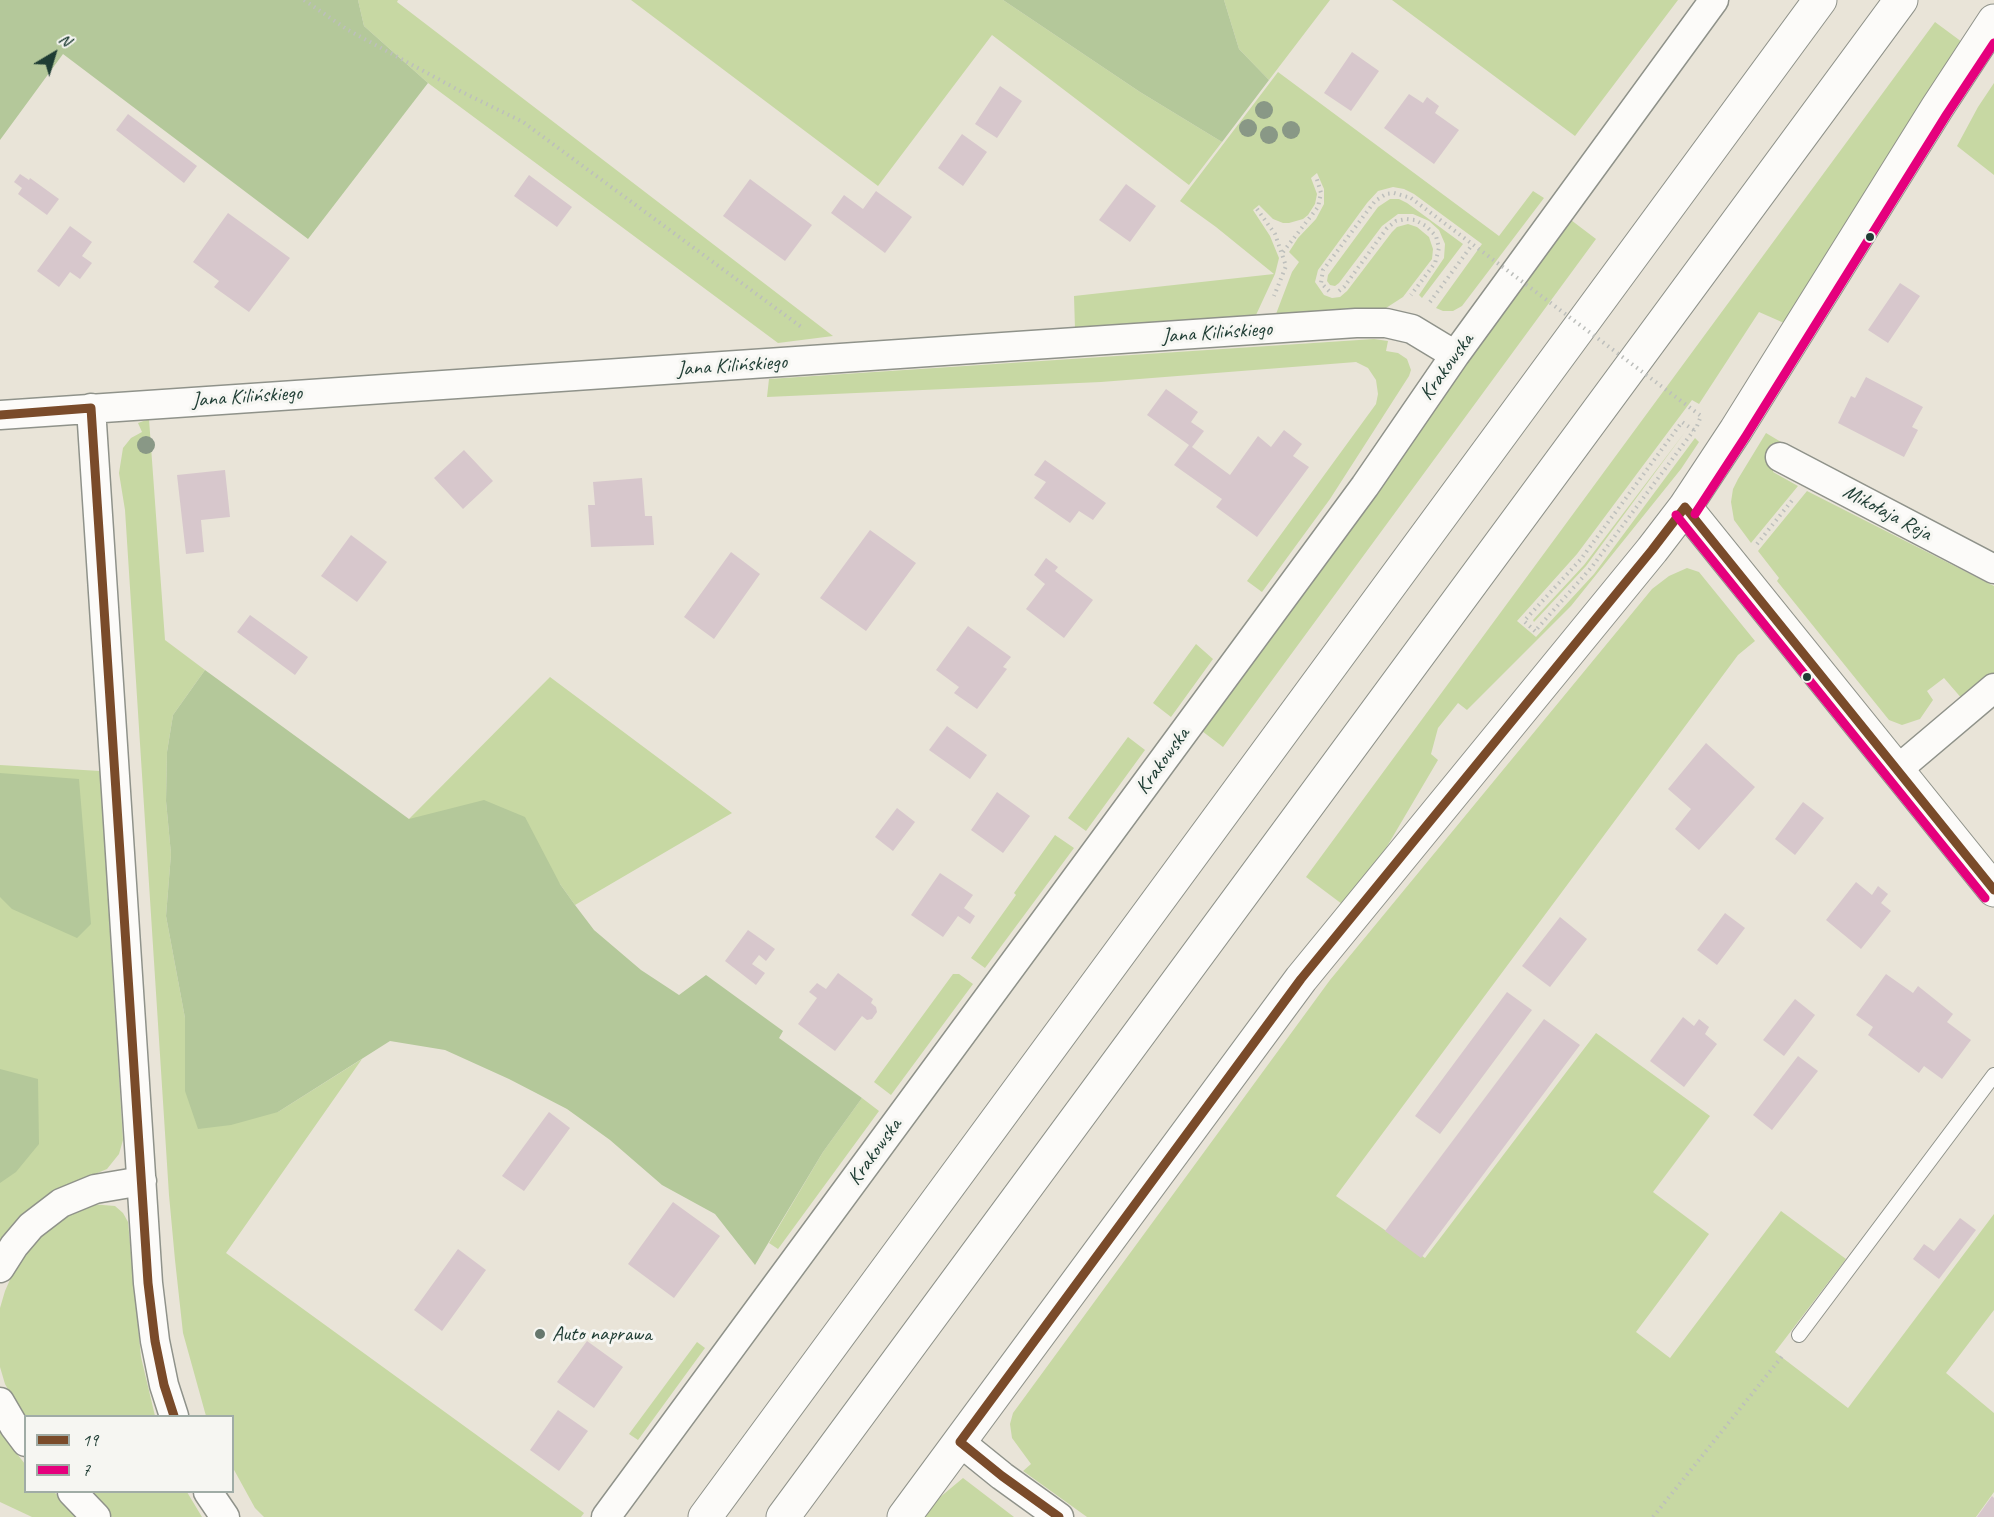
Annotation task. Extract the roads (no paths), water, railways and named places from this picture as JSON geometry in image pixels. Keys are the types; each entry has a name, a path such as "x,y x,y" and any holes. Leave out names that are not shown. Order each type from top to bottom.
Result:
{"main road":[{"path":"705,1517 1820,0"},
{"path":"783,1517 1901,0"},
{"path":"904,1517 1306,973 1652,550 1684,507 1736,430 1994,21"},
{"path":"1684,507 1994,890"}],"street":[{"name":"Krakowska","path":"606,1517 1365,486 1455,355 1714,0"},
{"name":"Jana Kilińskiego","path":"0,415 1356,323 1398,325 1425,335 1455,355"},
{"path":"91,408 153,1321 164,1384 174,1415"},
{"name":"Mikołaja Reja","path":"1780,457 1994,569"},
{"path":"1897,771 1994,688"},
{"path":"0,1268 14,1246 31,1226 61,1203 95,1189 142,1181"},
{"path":"0,1402 24,1439"},
{"path":"960,1442 1059,1517"},
{"path":"74,1493 96,1517"},
{"path":"209,1493 225,1517"}],"lane":[{"path":"1799,1335 1994,1075"}],"place":[{"name":"Auto naprawa","path":"540,1334"}]}
